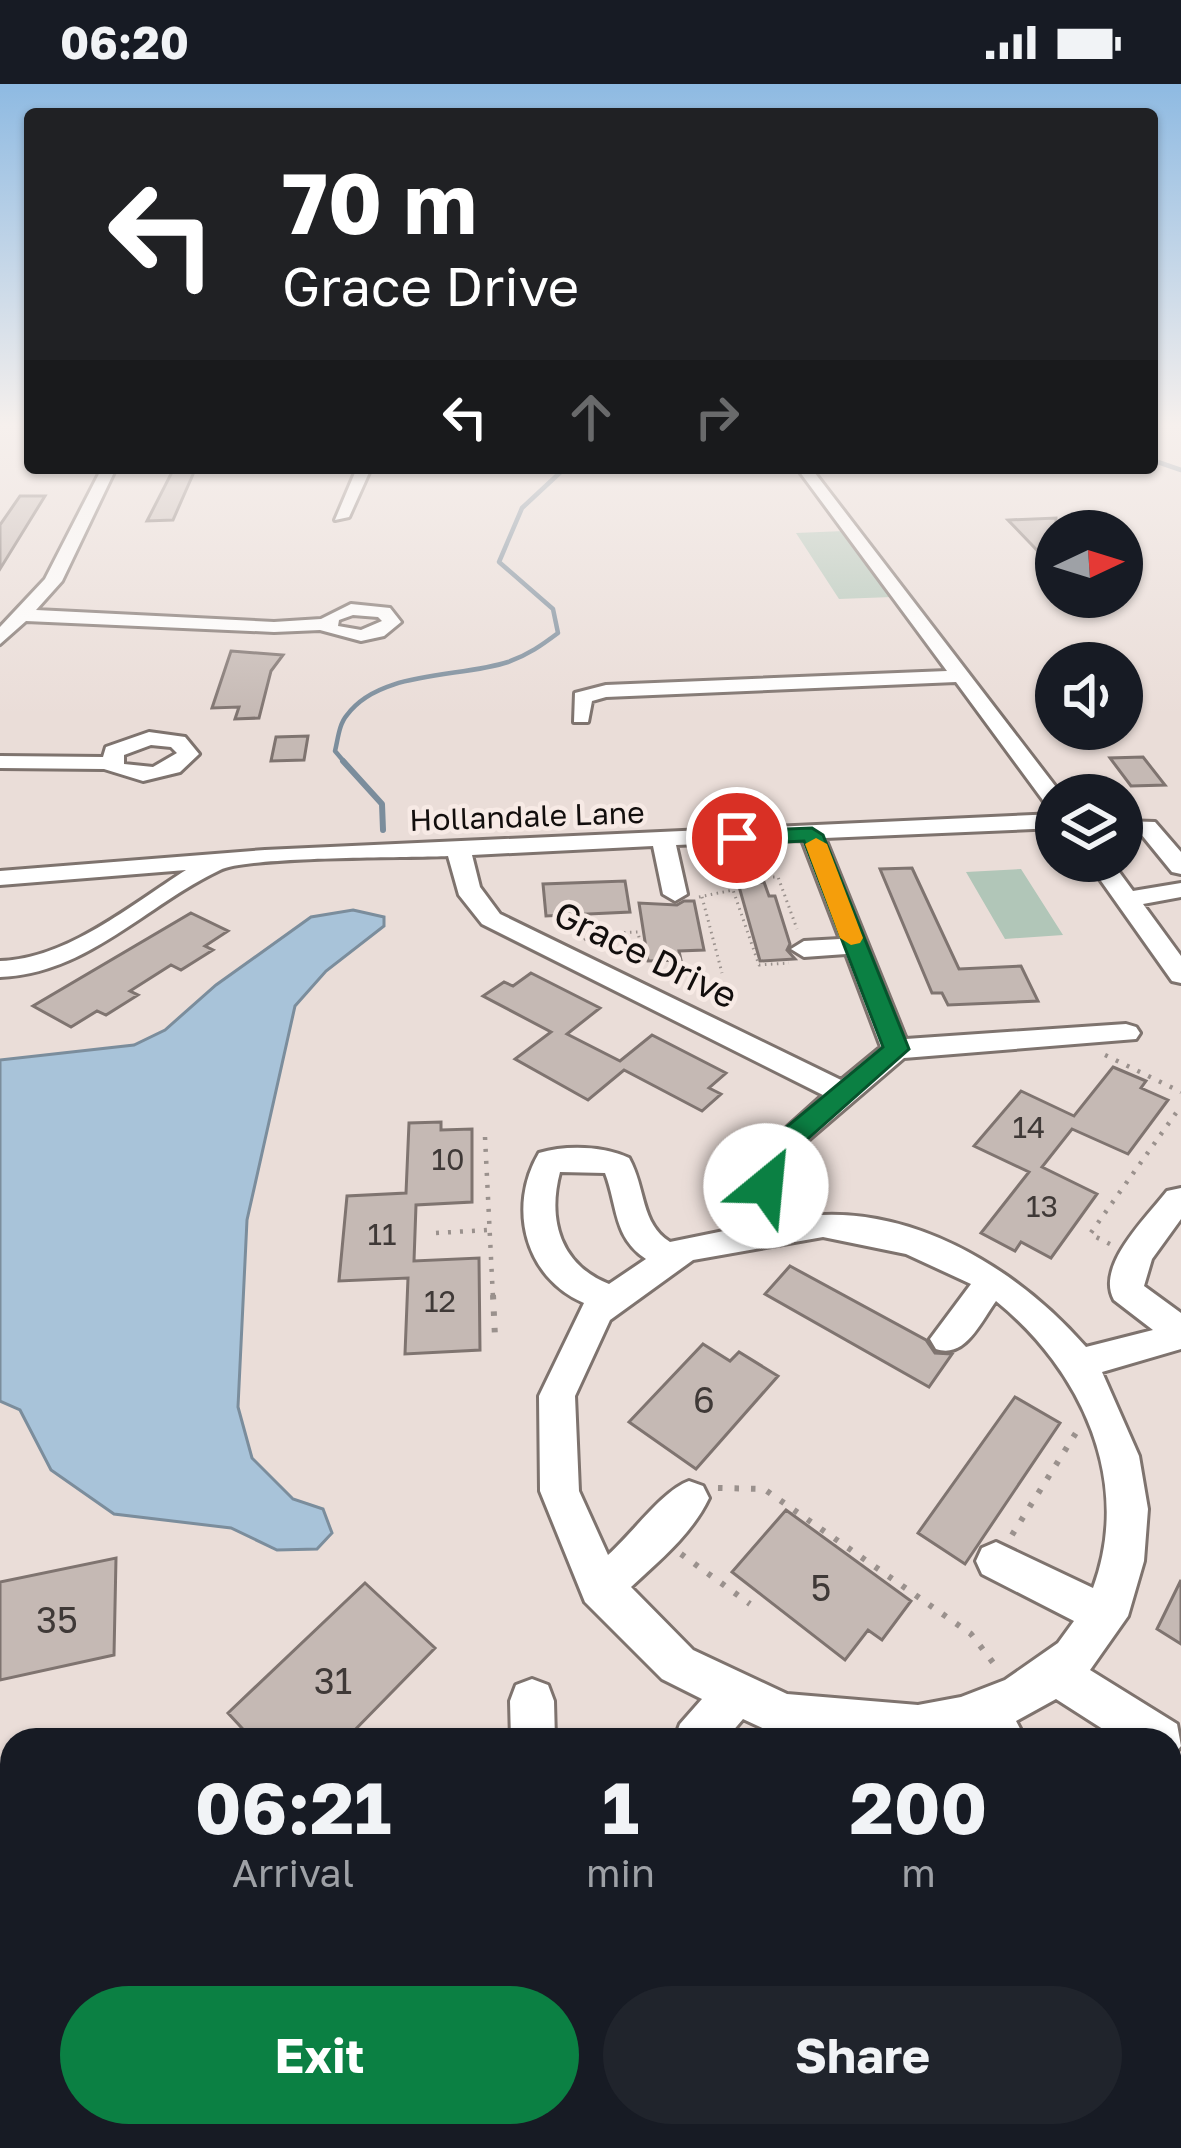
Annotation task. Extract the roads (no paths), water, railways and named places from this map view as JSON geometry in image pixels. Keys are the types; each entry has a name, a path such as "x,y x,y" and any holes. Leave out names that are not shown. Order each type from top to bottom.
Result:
{"street":[{"path":"0,638 53,581 82,523"},
{"path":"846,523 1035,774"},
{"path":"23,616 274,627 326,624"},
{"path":"580,718 582,697 606,691 962,676"},
{"path":"0,762 86,766 110,762"},
{"name":"Hollandale Lane","path":"0,878 219,860 1035,822"},
{"path":"1143,827 1178,824"},
{"path":"812,835 896,1049"},
{"path":"1143,835 1181,867"},
{"path":"662,841 675,894"},
{"name":"Grace Drive","path":"459,848 464,881 474,904 491,919 841,1092"},
{"path":"0,969 21,971 53,960 219,860"},
{"path":"1114,882 1181,975"},
{"path":"1127,900 1181,890"},
{"path":"797,956 855,946"},
{"path":"780,1226 766,1186 770,1156 896,1049 1126,1033"},
{"path":"610,1299 557,1270 546,1247 539,1190 542,1170 550,1161 606,1160 619,1166 636,1238 668,1257"},
{"path":"1083,1362 1155,1346 1181,1332 1126,1291 1126,1277 1178,1199"},
{"path":"817,1728 734,1696 682,1667 637,1630 600,1588 574,1543 558,1496 551,1451 554,1407 566,1366 585,1330 610,1299 668,1257 703,1242 780,1226 845,1228 910,1242 993,1280 1042,1317 1083,1362 1107,1400 1124,1442 1134,1486 1135,1530 1126,1574 1107,1616 1085,1647 988,1728 894,1728"},
{"path":"948,1339 993,1280"},
{"path":"600,1588 657,1537 689,1498"},
{"path":"996,1561 1107,1616"},
{"path":"1037,1685 1134,1728"},
{"path":"706,1728 734,1696"}],"water":[{"path":"353,910 384,917 384,926 326,971 295,1006 247,1220 238,1407 252,1458 293,1499 323,1509 332,1533 317,1549 277,1550 231,1528 114,1514 51,1470 20,1410 0,1401 0,1060 134,1045 165,1030 216,985 311,917"}],"waterway":[{"path":"346,764 335,751 339,732 361,700 400,683 508,662 558,633 553,609 499,562 515,523"},
{"path":"343,761 382,804 383,830"}]}
